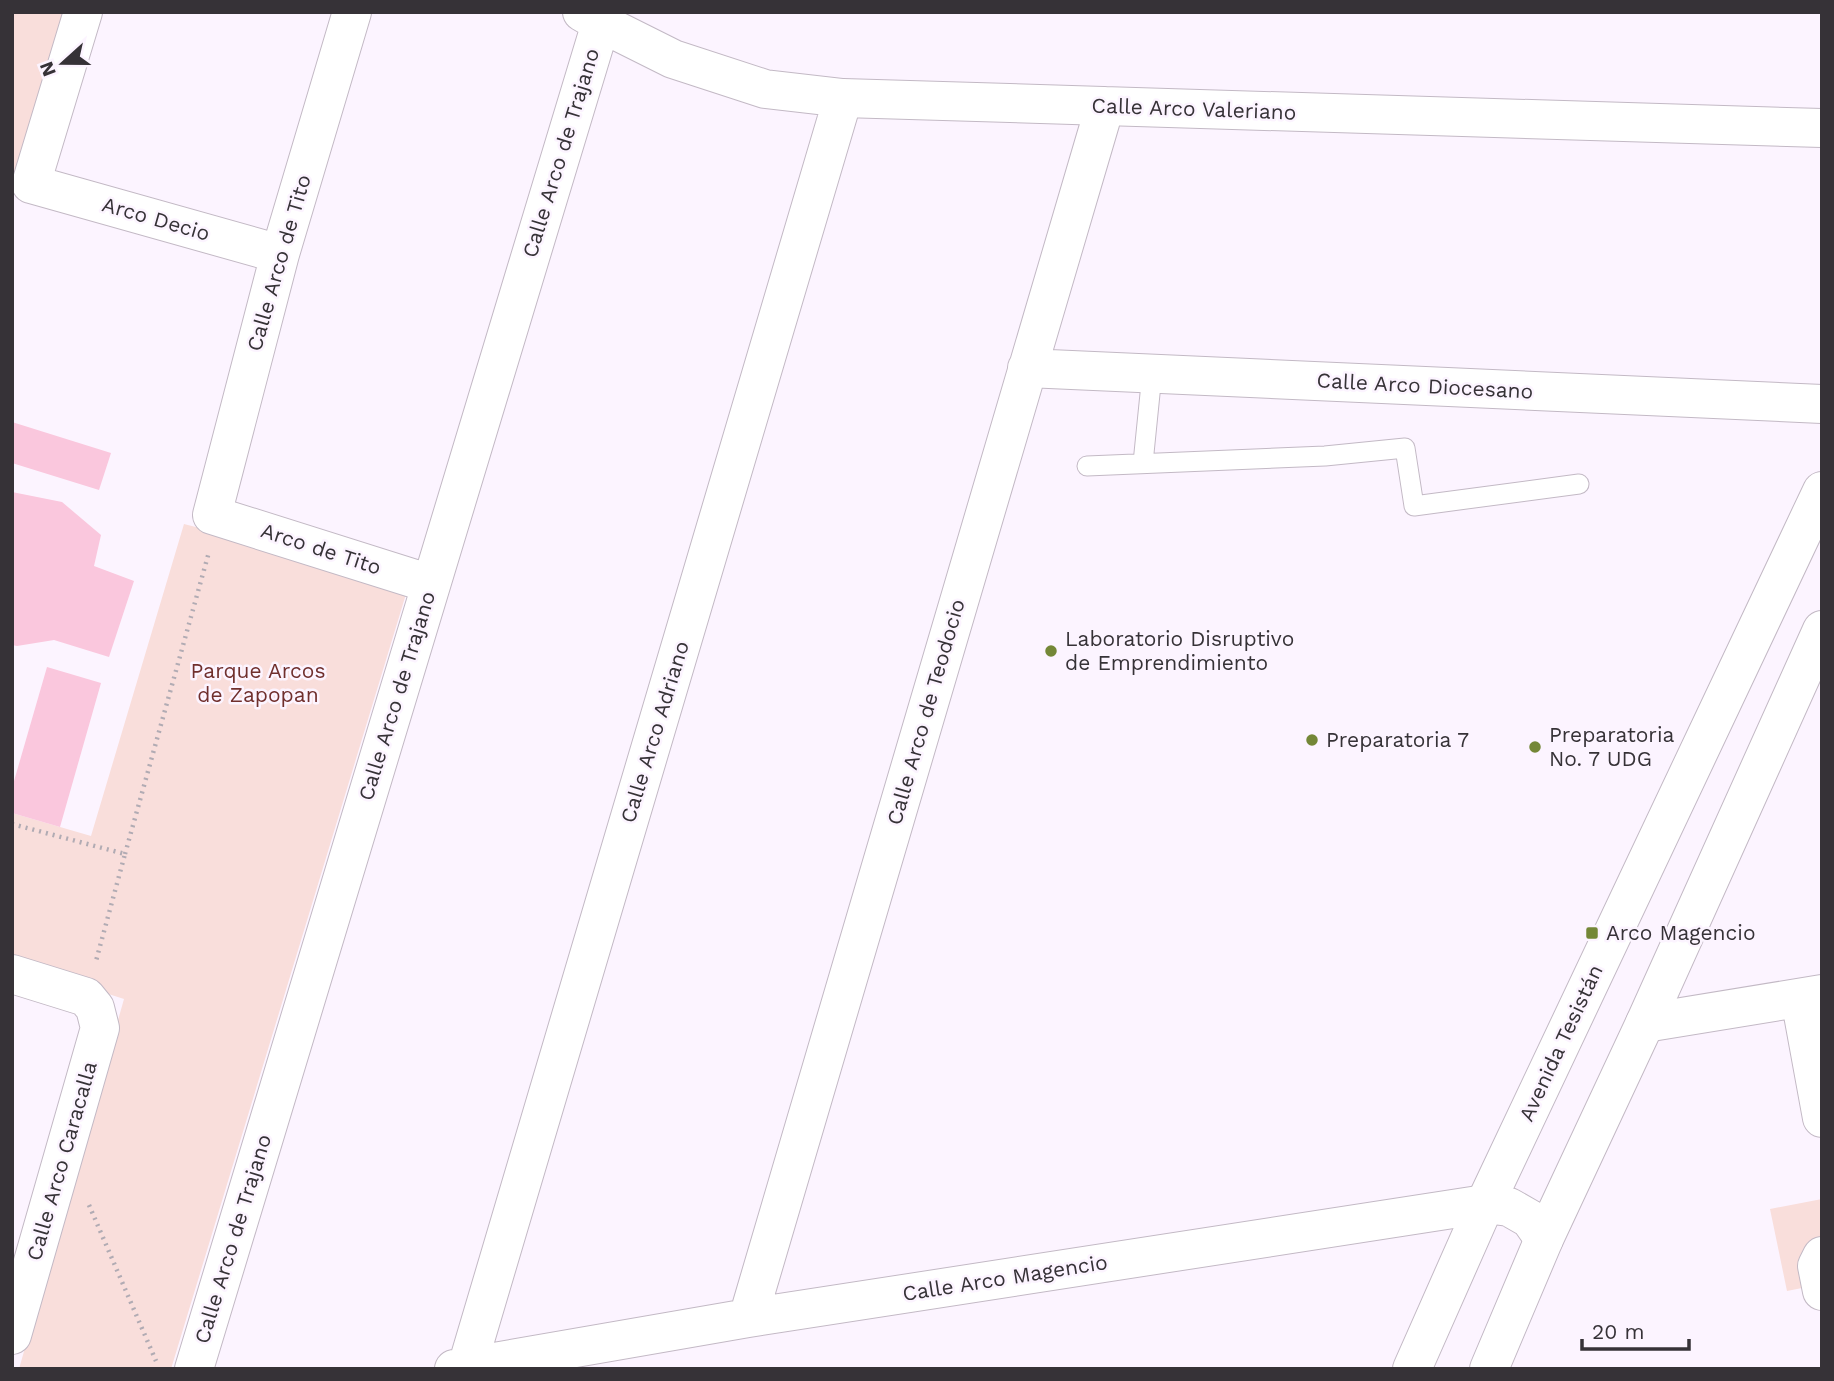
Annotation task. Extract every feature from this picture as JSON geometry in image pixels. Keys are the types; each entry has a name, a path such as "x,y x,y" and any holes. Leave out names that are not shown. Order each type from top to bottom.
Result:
{"street":[{"name":"Arco Decio","path":"83,12 32,184 280,254"},
{"name":"Calle Arco de Tito","path":"215,515 280,254 352,12"},
{"name":"Calle Arco Valeriano","path":"591,18 673,59 765,89 843,98 1822,128"},
{"name":"Calle Arco de Trajano","path":"194,1369 431,584 591,18"},
{"name":"Calle Arco Adriano","path":"461,1368 843,98"},
{"name":"Calle Arco de Teodocio","path":"748,1318 1105,106"},
{"name":"Calle Arco Diocesano","path":"1027,368 1822,404"},
{"name":"Avenida Tesistán","path":"1412,1369 1485,1204 1822,491"},
{"name":"Arco de Tito","path":"215,515 431,584"},
{"path":"1489,1369 1544,1239 1820,639"},
{"path":"12,974 93,1012"},
{"path":"1645,1023 1811,996 1822,1118"},
{"name":"Calle Arco Caracalla","path":"12,1335 65,1150 93,1012"},
{"name":"Calle Arco Magencio","path":"461,1368 748,1318 1485,1204 1509,1208 1530,1219 1544,1239"},
{"path":"1822,1256 1817,1266 1822,1291"}],"lane":[{"path":"1143,463 1152,374"},
{"path":"1087,466 1325,456 1405,448 1414,506 1579,484"}],"path":[{"path":"93,1012 125,854 215,515"},
{"path":"12,824 125,854"},
{"path":"65,1150 160,1369"}],"green space":[{"path":"12,12 63,12 12,187"},
{"name":"Parque Arcos de Zapopan","path":"184,524 223,534 406,594 171,1369 19,1369 124,999 12,963 12,813 91,836"},
{"path":"1822,1199 1822,1284 1787,1291 1770,1209"}],"building":[{"path":"12,422 111,453 99,490 12,463"},
{"path":"12,492 62,502 101,535 94,566 134,581 109,657 54,640 12,645"},
{"path":"47,667 101,683 60,827 12,813 12,788"}],"place":[{"name":"Laboratorio Disruptivo de Emprendimiento","path":"1051,651"},
{"name":"Preparatoria 7","path":"1312,740"},
{"name":"Preparatoria No. 7 UDG","path":"1535,747"},
{"name":"Arco Magencio","path":"1592,933"}]}
